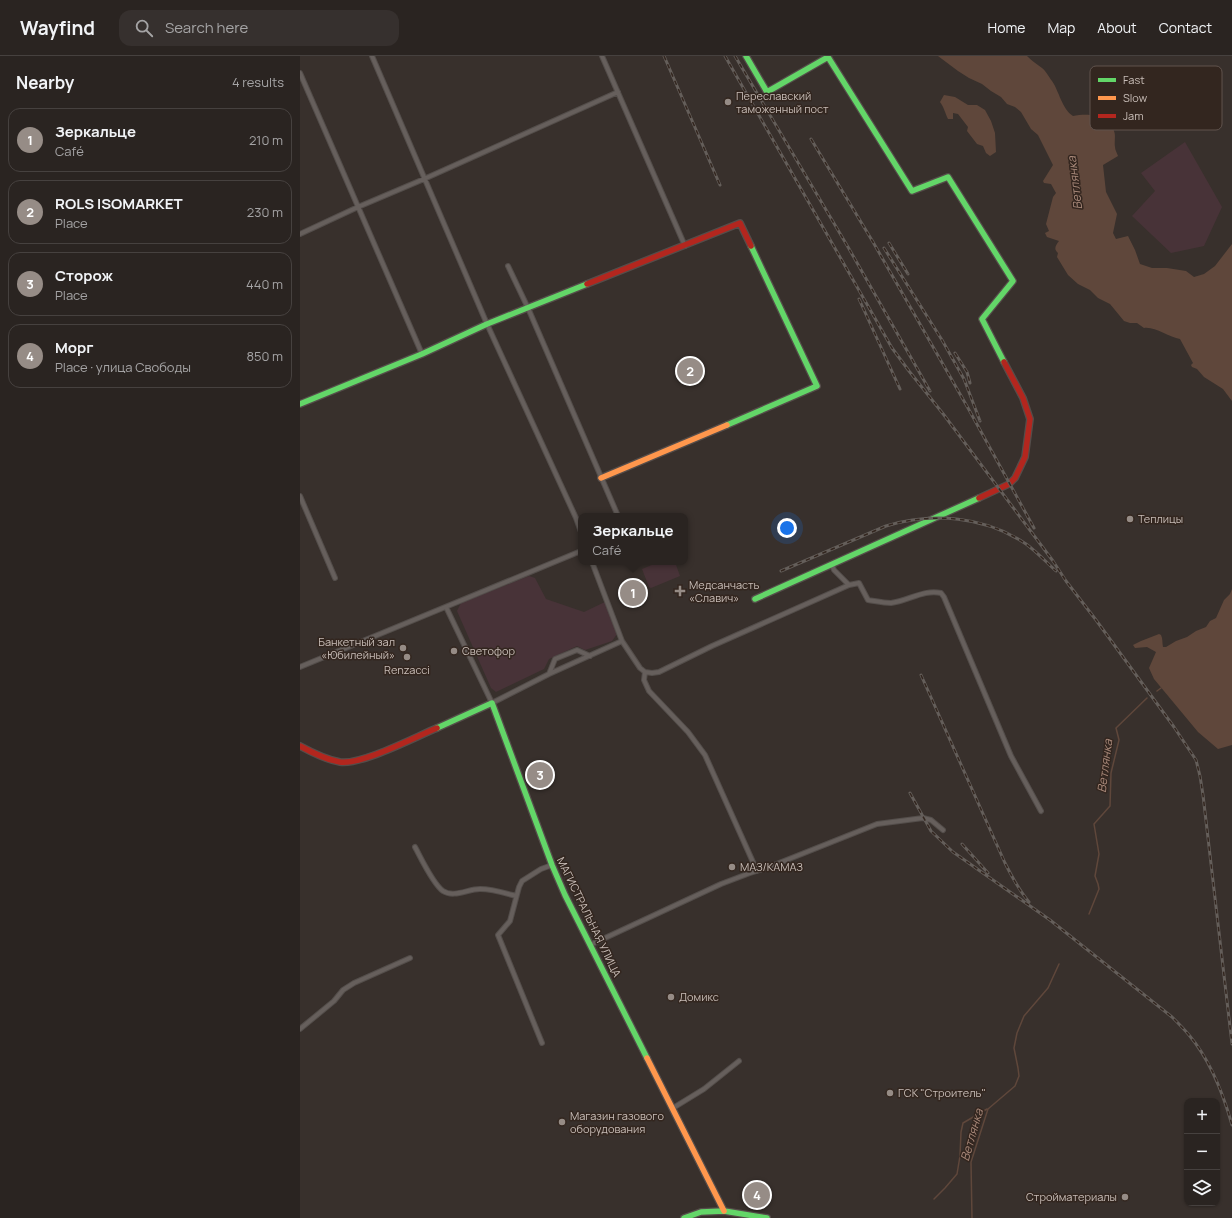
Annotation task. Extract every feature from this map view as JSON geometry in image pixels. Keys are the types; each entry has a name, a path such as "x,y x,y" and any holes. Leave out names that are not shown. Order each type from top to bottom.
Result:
{"street":[{"path":"372,56 424,179 578,524"},
{"path":"602,56 685,246"},
{"path":"746,56 767,92 828,57 912,190 948,177 1013,281 982,319 1023,398 1030,419 1025,457 1015,478 1009,484 755,599"},
{"path":"300,73 422,354"},
{"path":"300,234 618,92"},
{"path":"300,404 422,354 488,324 740,223 817,386 601,478"},
{"path":"508,266 528,308 617,513"},
{"path":"300,496 334,578"},
{"path":"300,667 578,552"},
{"path":"593,565 622,641 640,668 645,672 652,673 659,672 719,643 849,585 859,583 868,600 890,603 930,592 941,593 1011,756 1041,811"},
{"path":"832,565 834,570 849,585"},
{"path":"446,607 492,704"},
{"path":"300,746 313,753 341,762 358,760 379,753 492,704 549,674 622,641"},
{"path":"549,674 555,659 577,650 590,656"},
{"path":"645,672 644,680 649,691 688,732 705,754 757,871"},
{"name":"МАГИСТРАЛЬНАЯ УЛИЦА","path":"492,704 552,865 565,895 724,1211"},
{"path":"590,945 721,884 877,824 923,818 931,820 943,830"},
{"path":"415,847 437,885 447,893 457,894 480,889 502,892 516,896"},
{"path":"542,1043 498,935 510,921 516,896 522,881 541,869 552,865"},
{"path":"300,1029 354,983 410,958"},
{"path":"673,1108 704,1089 739,1061"},
{"path":"684,1218 701,1212 724,1211 768,1218"}],"shaded area":[{"path":"1185,142 1222,207 1204,246 1171,253 1132,216 1155,191 1141,173"},
{"path":"652,565 676,565 680,576 651,588 649,587 642,569"},
{"path":"529,576 535,578 546,599 584,612 607,601 617,634 612,641 585,650 577,646 549,659 544,669 496,692 491,688 457,611 461,603"}],"water":[{"path":"938,56 1027,56 1046,72 1069,113 1073,116 1090,115 1090,130 1114,130 1115,148 1118,156 1103,165 1106,192 1117,214 1113,233 1116,239 1128,236 1140,264 1152,268 1167,268 1186,271 1194,277 1204,274 1215,266 1232,244 1232,401 1223,389 1204,377 1197,369 1192,367 1191,365 1193,363 1180,339 1157,330 1144,328 1137,323 1124,321 1110,304 1098,298 1090,290 1078,284 1068,275 1057,257 1058,253 1056,247 1059,241 1047,237 1045,233 1049,231 1046,224 1053,197 1056,193 1051,184 1044,183 1043,181 1053,165 1038,135 1031,129 1021,112 1015,107 1007,104 1001,97 982,84 958,71"},
{"path":"944,95 955,97 968,105 977,105 985,110 995,133 996,152 990,156 986,153 983,146 977,144 967,131 968,127 958,114 953,113 953,119 948,119 940,102"},
{"path":"1232,589 1232,745 1218,749 1198,732 1154,679 1149,668 1156,652 1147,647 1135,648 1133,645 1159,634 1162,636 1163,647 1166,647 1206,627 1210,621 1216,618 1224,600 1230,594"}],"waterway":[{"name":"Ветлянка","path":"1157,691 1161,688"},
{"name":"Ветлянка","path":"1089,914 1099,889 1095,876 1099,854 1094,824 1110,806 1111,773 1119,740 1116,728 1147,698"},
{"name":"Ветлянка","path":"972,1218 971,1162 988,1109 1015,1086 1019,1076 1014,1048 1017,1033 1024,1016 1048,988 1059,964"},
{"path":"934,1199 957,1174 963,1123 987,1109"}],"railway":[{"path":"664,56 720,185"},
{"path":"725,56 892,348 1053,561 1066,581 1174,727 1196,760 1203,795 1232,1044"},
{"path":"735,56 848,247 930,391"},
{"path":"811,139 873,242 968,408 1034,528"},
{"path":"889,243 908,274"},
{"path":"884,248 942,340 964,379 980,421"},
{"path":"859,299 900,389"},
{"path":"955,353 967,372 970,383"},
{"path":"781,571 886,526 922,519 940,518 976,522 993,527 1026,544 1056,571"},
{"path":"921,675 1005,863 1022,893 1029,902"},
{"path":"910,793 931,831 953,852 1050,920 1179,1024 1197,1045 1210,1066 1225,1101 1232,1125"},
{"path":"962,844 988,873"}],"traffic: fast":[{"path":"746,56 767,92 828,57 912,191 948,177 1013,281 982,319 1004,362"},
{"path":"727,425 817,386 751,246"},
{"path":"300,404 422,354 487,324 587,284"},
{"path":"755,599 979,498"},
{"path":"437,728 492,703 552,865 565,895 647,1058"},
{"path":"684,1218 701,1212 724,1211 767,1218"}],"traffic: slow":[{"path":"601,478 727,425"},
{"path":"647,1058 724,1211"}],"traffic: jam":[{"path":"587,284 740,223 751,246"},
{"path":"979,498 1009,484 1015,478 1025,457 1030,419 1023,398 1004,362"},
{"path":"300,746 330,760 350,762 375,755 437,728"}],"place":[{"name":"Переславский таможенный пост","path":"728,102"},
{"name":"ROLS ISOMARKET","path":"690,371"},
{"name":"Теплицы","path":"1130,519"},
{"name":"Медсанчасть «Славич»","path":"680,591"},
{"name":"Зеркальце","path":"633,593"},
{"name":"Банкетный зал «Юбилейный»","path":"403,648"},
{"name":"Светофор","path":"454,651"},
{"name":"Renzacci","path":"407,657"},
{"name":"Сторож","path":"540,775"},
{"name":"МАЗ/КАМАЗ","path":"732,867"},
{"name":"Домикс","path":"671,997"},
{"name":"ГСК \"Строитель\"","path":"890,1093"},
{"name":"Магазин газового оборудования","path":"562,1122"},
{"name":"Морг","path":"757,1195"},
{"name":"Стройматериалы","path":"1125,1197"}]}
